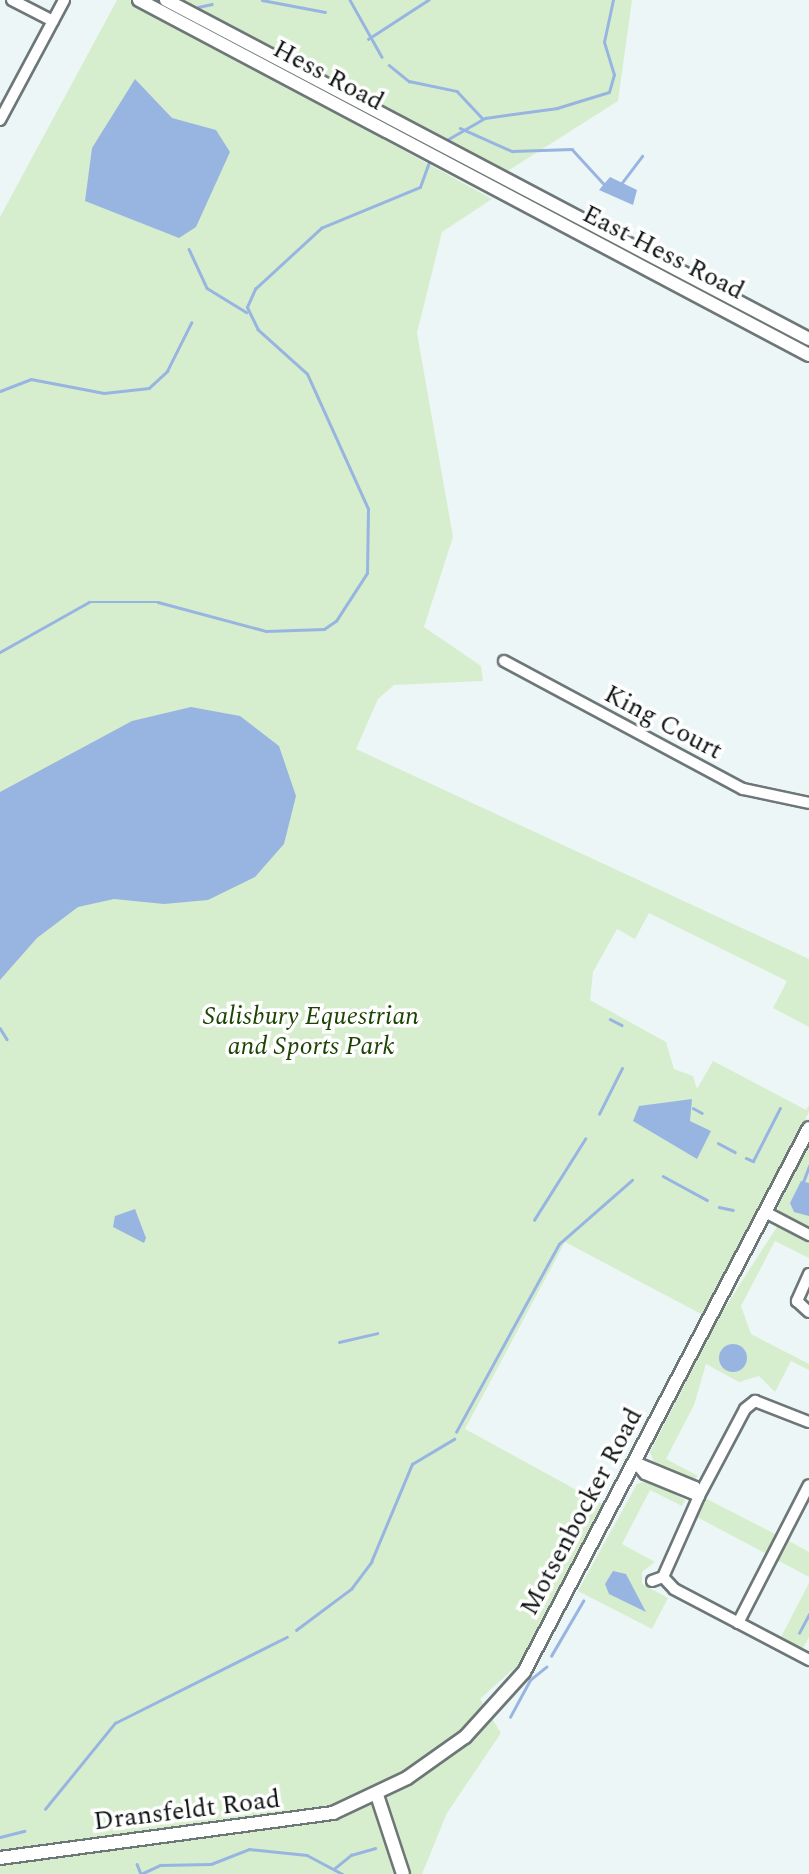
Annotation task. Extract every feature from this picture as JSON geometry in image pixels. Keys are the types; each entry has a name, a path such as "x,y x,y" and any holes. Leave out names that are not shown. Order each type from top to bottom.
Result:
{"main road":[{"name":"Hess Road","path":"139,0 304,81"},
{"name":"Hess Road","path":"166,0 304,81 499,186"},
{"name":"East Hess Road","path":"499,186 809,339"},
{"name":"East Hess Road","path":"499,186 809,355"},
{"name":"Motsenbocker Road","path":"377,1795 451,1748 515,1686 809,1128"},
{"name":"Dransfeldt Road","path":"0,1858 317,1816 377,1795"},
{"path":"377,1795 403,1874"}],"street":[{"path":"12,0 53,21"},
{"path":"0,120 64,0"},
{"name":"King Court","path":"504,661 743,789 809,803"},
{"path":"765,1212 809,1235"},
{"path":"809,1274 797,1301 809,1312"},
{"path":"652,1581 663,1577 699,1496 754,1396 809,1422"},
{"path":"635,1462 695,1487 699,1496"},
{"path":"738,1623 809,1485"},
{"path":"663,1577 738,1623 809,1660"}],"green space":[{"name":"Salisbury Equestrian and Sports Park","path":"117,0 130,0 492,199 442,232 417,333 453,537 424,627 481,666 483,681 394,685 378,699 356,749 809,959 809,1027 773,1008 787,981 649,913 635,939 617,929 593,972 590,1000 666,1042 674,1069 693,1076 697,1089 713,1061 806,1110 809,1105 809,1112 703,1315 565,1242 465,1429 604,1505 520,1663 480,1699 501,1733 447,1813 422,1874 0,1874 0,217"},
{"path":"184,0 632,0 618,101 506,172"},
{"path":"809,1145 809,1230 780,1214 777,1205"},
{"path":"778,1225 809,1240 809,1258 775,1241 741,1306 751,1334 809,1364 809,1370 791,1361 775,1392 759,1376 739,1382 706,1364 694,1405 666,1459 698,1476 692,1482 654,1462 650,1452 721,1314"},
{"path":"649,1480 685,1500 682,1506 650,1490 622,1544 655,1562 642,1572 642,1584 668,1598 652,1629 578,1591 637,1484"},
{"path":"705,1498 777,1535 767,1554 695,1516"},
{"path":"787,1540 809,1552 809,1577 777,1560"},
{"path":"809,1583 809,1637 802,1650 780,1639"}],"water":[{"path":"135,79 172,118 216,130 230,152 196,227 179,238 85,201 92,148"},
{"path":"610,177 637,190 633,205 599,190"},
{"path":"191,707 240,716 279,746 296,796 284,844 255,877 208,900 164,904 114,899 78,907 37,938 0,980 0,792 132,721"},
{"path":"692,1099 690,1121 711,1131 697,1159 633,1121 639,1106"},
{"path":"801,1181 809,1183 809,1216 794,1212 790,1203"},
{"path":"135,1209 146,1238 144,1243 113,1227 115,1216"},
{"path":"733,1344 743,1348 747,1358 743,1368 733,1372 723,1368 719,1358 723,1348"},
{"path":"613,1571 626,1574 646,1612 609,1594 605,1584"}],"waterway":[{"path":"262,0 325,12"},
{"path":"350,0 382,57"},
{"path":"368,39 428,0"},
{"path":"445,141 485,118 557,108 609,92 614,75 604,42 613,0"},
{"path":"198,7 212,4"},
{"path":"389,65 409,81 457,91 483,119"},
{"path":"460,128 512,151 572,149 604,184"},
{"path":"621,184 642,156"},
{"path":"0,652 89,602 158,602 266,631 324,629 336,621 367,573 368,509 307,374 258,330 247,307 255,289 321,228 420,187 430,160"},
{"path":"189,249 207,288 246,312"},
{"path":"0,391 31,379 104,393 149,388 167,371 191,323"},
{"path":"610,1019 622,1025"},
{"path":"0,1028 7,1039"},
{"path":"599,1114 622,1068"},
{"path":"693,1108 702,1113"},
{"path":"746,1158 753,1161 780,1108"},
{"path":"534,1220 585,1139"},
{"path":"718,1143 735,1152"},
{"path":"803,1182 809,1166"},
{"path":"663,1176 707,1200"},
{"path":"456,1432 559,1244 632,1180"},
{"path":"719,1207 733,1210"},
{"path":"339,1342 377,1333"},
{"path":"296,1630 351,1589 371,1562 412,1464 454,1439"},
{"path":"551,1656 583,1601"},
{"path":"799,1633 809,1614"},
{"path":"45,1809 115,1723 287,1637"},
{"path":"510,1717 530,1680 546,1667"},
{"path":"0,1837 24,1831"},
{"path":"335,1868 351,1855 375,1848"},
{"path":"141,1874 160,1865 211,1864 249,1849 307,1855 342,1874"},
{"path":"137,1864 141,1874"}]}
